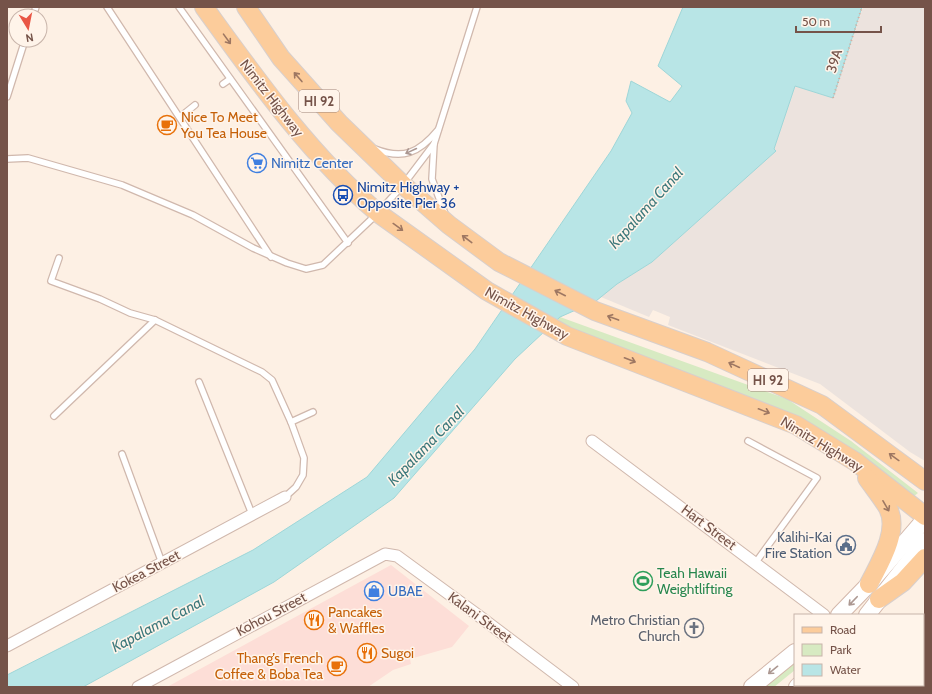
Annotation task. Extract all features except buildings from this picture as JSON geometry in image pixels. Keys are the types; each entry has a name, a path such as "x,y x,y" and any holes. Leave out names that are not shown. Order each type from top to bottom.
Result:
{"main road":[{"name":"Nimitz Highway","path":"204,7 260,84 309,146 378,213 487,291 567,336 796,425 856,462 925,516"},
{"name":"Nimitz Highway","path":"246,7 281,58 339,123 403,186 449,225 498,262 595,311 707,352 822,405 917,473"},
{"path":"856,462 889,510 891,530 887,548 869,584"},
{"path":"840,614 869,584 925,519"},
{"path":"868,614 925,541"},
{"path":"879,599 903,582 925,558"},
{"path":"752,687 794,653"}],"street":[{"name":"Hart Street","path":"592,441 756,562 823,614"},
{"name":"Kokea Street","path":"7,646 285,497"},
{"name":"Kohou Street","path":"138,687 385,554"},
{"name":"Kalani Street","path":"385,554 397,556 480,616 573,687"}],"lane":[{"path":"107,7 272,257"},
{"path":"179,7 348,243"},
{"path":"449,225 432,179 434,144 477,7"},
{"path":"7,97 22,48"},
{"path":"223,84 230,79"},
{"path":"180,117 195,105"},
{"path":"339,123 367,146 389,154 403,155 412,152 427,142 440,126"},
{"path":"7,159 28,158 122,184 193,215 272,257 294,266 312,269 323,265 378,213 403,186 434,144"},
{"path":"59,258 52,281 100,299 130,313 155,320 262,372 272,380 291,422 304,458 303,475 296,487 285,497"},
{"path":"54,416 155,320"},
{"path":"199,382 252,514"},
{"path":"291,422 313,412"},
{"path":"748,441 817,478 756,562"},
{"path":"122,454 162,563"}],"path":[{"name":"39A","path":"833,98 862,7"}],"shaded area":[{"path":"863,7 925,7 925,461 910,452 820,384 668,325 670,317 653,310 649,317 601,297 617,284 652,262 775,151 774,149 795,86 833,98"},
{"path":"391,565 469,626 452,647 410,659 411,664 393,670 368,687 167,687"}],"green space":[{"path":"560,317 787,399 851,441 918,493 913,497 850,448 549,327"},
{"path":"794,659 794,671 774,687 760,687"}],"water":[{"name":"Kapalama Canal","path":"683,7 862,7 833,98 795,86 774,149 776,151 652,262 617,284 596,301 560,317 515,359 394,498 274,582 83,687 7,687 7,675 253,550 367,477 475,349 611,151 632,113 626,101 631,81 670,102 682,86 658,66"}],"place":[{"name":"Nice To Meet You Tea House","path":"167,125"},
{"name":"Nimitz Center","path":"257,163"},
{"name":"Nimitz Highway + Opposite Pier 36","path":"343,195"},
{"name":"Kalihi-Kai Fire Station","path":"846,545"},
{"name":"Teah Hawaii Weightlifting","path":"643,581"},
{"name":"UBAE","path":"374,591"},
{"name":"Pancakes & Waffles","path":"314,620"},
{"name":"Metro Christian Church","path":"694,628"},
{"name":"Sugoi","path":"367,653"},
{"name":"Thang’s French Coffee & Boba Tea","path":"337,666"}]}
